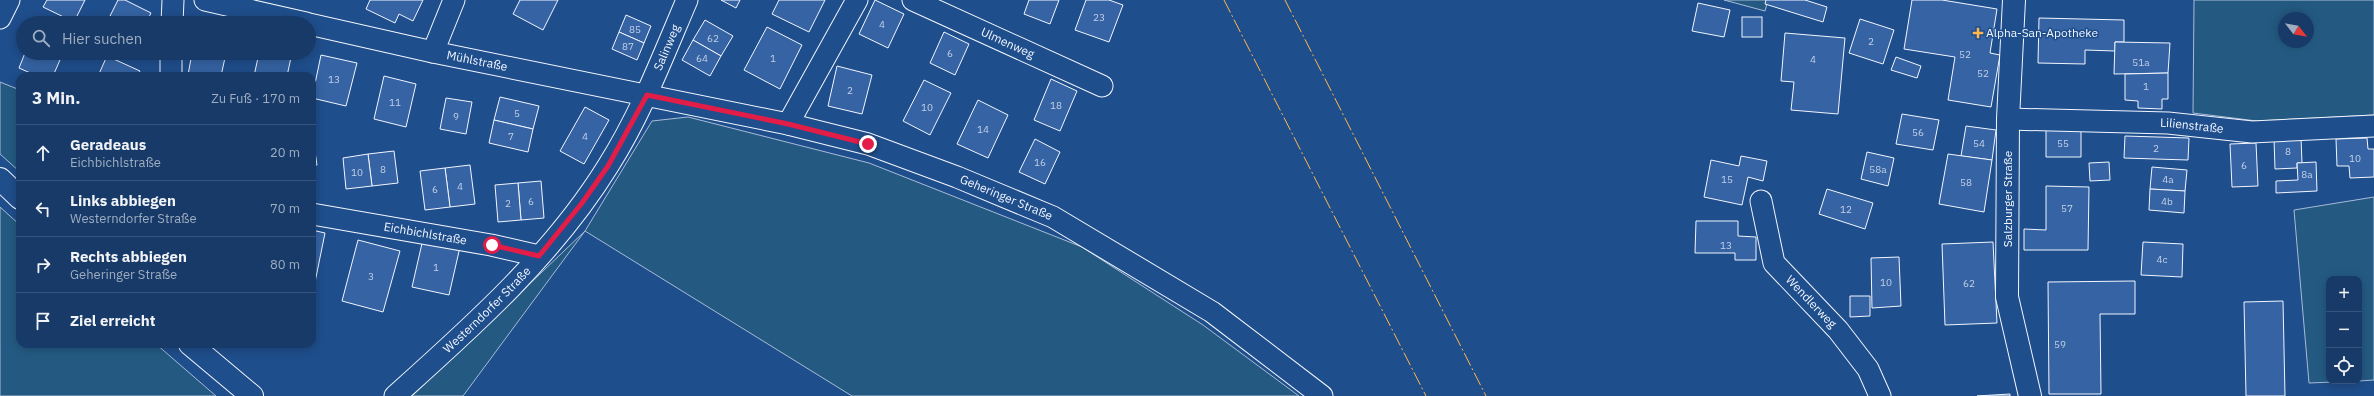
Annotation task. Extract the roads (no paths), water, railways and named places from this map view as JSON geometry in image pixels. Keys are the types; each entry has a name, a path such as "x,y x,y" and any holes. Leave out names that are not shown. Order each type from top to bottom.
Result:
{"main road":[{"name":"Salzburger Straße","path":"2014,0 2008,119 2007,297 2030,396"},
{"path":"0,179 16,194"},
{"path":"195,348 252,396"}],"street":[{"path":"0,18 9,0"},
{"path":"172,16 173,0"},
{"path":"205,0 275,16"},
{"path":"433,52 454,0"},
{"name":"Salinweg","path":"647,95 688,0"},
{"path":"788,124 856,0"},
{"name":"Ulmenweg","path":"912,0 1102,86"},
{"name":"Mühlstraße","path":"316,26 433,52 647,95"},
{"path":"171,60 171,72"},
{"name":"Geheringer Straße","path":"647,95 788,124 868,144 1037,208 1212,312 1322,396"},
{"name":"Westerndorfer Straße","path":"395,396 501,296 539,256 582,203 608,166 647,95"},
{"name":"Lilienstraße","path":"2008,119 2168,123 2252,132 2374,126"},
{"name":"Wendlerweg","path":"1761,201 1774,263 1846,341 1868,369 1880,396"},
{"name":"Eichbichlstraße","path":"316,215 492,245 539,256"}],"place":[{"name":"Alpha-San-Apotheke","path":"1978,33"}]}
